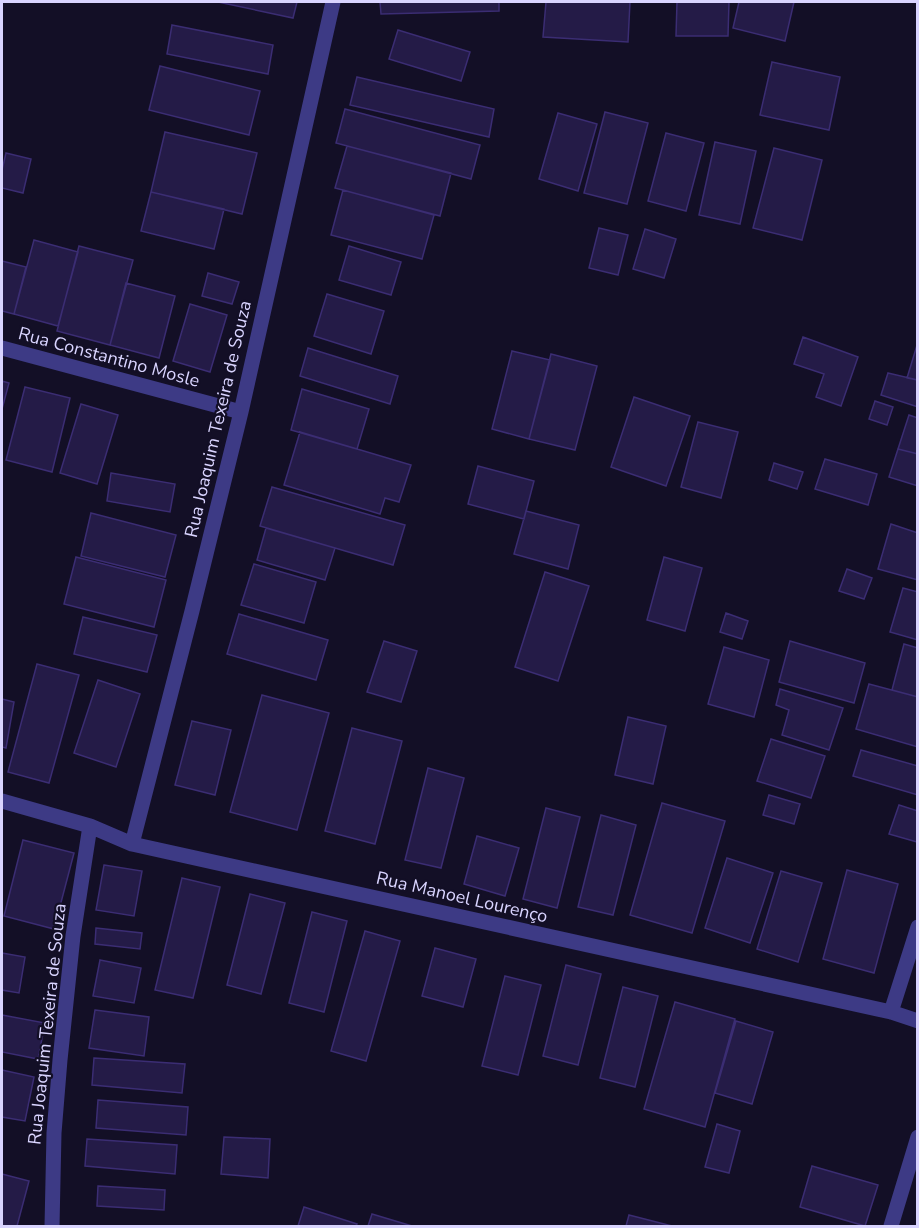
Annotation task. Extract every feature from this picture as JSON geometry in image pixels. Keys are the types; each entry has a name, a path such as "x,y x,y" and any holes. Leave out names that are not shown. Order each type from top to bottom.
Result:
{"street":[{"name":"Rua Joaquim Texeira de Souza","path":"132,843 241,412 333,2"},
{"name":"Rua Constantino Mosle","path":"2,348 241,412"},
{"name":"Rua Manoel Lourenço","path":"2,801 90,826 132,843 891,1012 918,1020"},
{"name":"Rua Joaquim Texeira de Souza","path":"52,1227 54,1133 60,1060 72,936 90,826"},
{"path":"891,1012 918,927"},
{"path":"891,1227 918,1137"}],"building":[{"path":"218,2 297,2 293,18"},
{"path":"380,2 499,2 499,11 381,14"},
{"path":"546,2 630,2 628,42 543,37"},
{"path":"677,2 729,2 728,36 676,36"},
{"path":"739,2 794,2 785,41 733,28"},
{"path":"172,25 273,45 268,74 167,54"},
{"path":"398,30 470,52 461,81 389,59"},
{"path":"772,62 840,77 829,130 760,115"},
{"path":"160,66 260,91 249,135 149,110"},
{"path":"357,77 494,109 489,137 350,105"},
{"path":"345,109 480,145 471,179 336,143"},
{"path":"605,112 648,123 627,204 584,193"},
{"path":"558,113 597,124 578,191 539,179"},
{"path":"165,132 257,153 242,214 151,192"},
{"path":"666,133 704,143 686,211 648,201"},
{"path":"715,142 756,151 740,224 699,215"},
{"path":"347,146 451,173 440,216 335,188"},
{"path":"774,148 822,160 802,240 753,228"},
{"path":"6,153 31,159 23,193 2,188 2,170"},
{"path":"343,190 434,215 422,259 331,235"},
{"path":"151,192 224,209 214,249 141,231"},
{"path":"599,228 628,235 618,275 589,268"},
{"path":"645,229 676,239 664,278 633,269"},
{"path":"34,240 78,252 58,326 14,314"},
{"path":"79,246 133,260 110,345 57,331"},
{"path":"349,246 401,262 391,295 339,280"},
{"path":"2,261 26,267 14,314 2,311"},
{"path":"208,273 239,282 232,304 202,296"},
{"path":"126,283 175,296 159,358 110,345"},
{"path":"327,294 384,311 371,354 314,336"},
{"path":"190,304 227,315 210,372 173,361"},
{"path":"803,337 858,357 841,406 816,397 824,374 794,364"},
{"path":"918,342 918,380 907,378"},
{"path":"308,348 398,376 390,404 300,376"},
{"path":"512,351 550,360 529,439 492,429"},
{"path":"551,354 597,366 575,450 529,439"},
{"path":"888,373 918,380 918,407 881,395"},
{"path":"2,381 9,383 2,409"},
{"path":"25,387 70,398 52,472 6,460"},
{"path":"302,389 369,409 357,449 291,430"},
{"path":"634,397 690,416 666,486 611,467"},
{"path":"875,401 893,407 887,425 869,419"},
{"path":"81,404 118,415 97,484 60,473"},
{"path":"909,415 918,418 918,454 898,449"},
{"path":"698,422 738,432 721,498 681,487"},
{"path":"300,432 411,465 399,502 385,498 380,514 284,485"},
{"path":"898,449 918,454 918,486 889,477"},
{"path":"825,459 877,474 868,505 815,489"},
{"path":"774,463 803,472 797,489 769,480"},
{"path":"478,466 534,481 524,519 468,504"},
{"path":"111,473 175,484 170,512 107,501"},
{"path":"272,487 405,525 393,565 260,526"},
{"path":"526,511 579,525 568,569 514,554"},
{"path":"91,513 176,535 165,577 81,556"},
{"path":"891,524 918,533 918,580 878,569"},
{"path":"266,528 335,548 325,580 257,560"},
{"path":"76,557 166,580 154,627 64,604"},
{"path":"664,557 702,568 685,631 647,620"},
{"path":"254,564 316,582 304,623 241,605"},
{"path":"847,569 872,578 864,599 839,591"},
{"path":"545,572 589,586 558,681 515,667"},
{"path":"903,588 918,592 918,640 890,632"},
{"path":"726,613 748,621 742,639 720,632"},
{"path":"239,614 328,640 316,680 227,654"},
{"path":"83,617 157,635 147,672 74,654"},
{"path":"384,641 417,651 401,702 367,692"},
{"path":"790,641 865,663 854,703 779,682"},
{"path":"904,644 918,648 918,697 892,690"},
{"path":"724,647 769,660 754,717 708,704"},
{"path":"37,664 79,675 49,783 8,772"},
{"path":"98,680 140,694 116,767 74,753"},
{"path":"869,684 918,697 918,747 856,729"},
{"path":"780,689 843,708 829,750 782,735 789,710 776,705"},
{"path":"262,695 329,713 297,830 230,812"},
{"path":"2,699 14,702 6,748 2,747"},
{"path":"628,717 666,726 653,784 615,775"},
{"path":"192,721 231,730 215,795 175,785"},
{"path":"352,728 402,741 375,844 325,831"},
{"path":"771,739 825,756 811,798 757,781"},
{"path":"861,750 918,766 918,795 853,776"},
{"path":"428,768 464,778 441,868 405,860"},
{"path":"769,795 800,804 794,824 763,815"},
{"path":"662,803 725,821 692,933 630,915"},
{"path":"899,805 918,811 917,842 889,834"},
{"path":"546,808 580,817 557,908 523,899"},
{"path":"601,815 636,825 613,915 578,907"},
{"path":"477,836 519,848 505,896 464,884"},
{"path":"23,840 74,853 54,929 4,916"},
{"path":"727,858 773,873 750,943 705,928"},
{"path":"104,865 142,871 134,916 96,910"},
{"path":"847,870 898,884 874,973 823,959"},
{"path":"781,871 822,883 798,962 757,949"},
{"path":"182,878 220,887 193,998 155,990"},
{"path":"250,894 285,903 261,994 227,985"},
{"path":"312,912 347,921 324,1012 289,1003"},
{"path":"96,928 142,933 140,949 95,944"},
{"path":"365,931 400,941 366,1061 331,1051"},
{"path":"435,948 476,959 463,1007 422,996"},
{"path":"2,953 25,957 19,993 2,990"},
{"path":"100,960 141,968 134,1003 93,996"},
{"path":"566,965 601,974 578,1065 543,1056"},
{"path":"505,976 541,985 518,1075 482,1066"},
{"path":"623,987 658,996 635,1087 600,1078"},
{"path":"675,1002 735,1019 705,1127 644,1109"},
{"path":"95,1010 149,1017 144,1056 89,1048"},
{"path":"2,1015 45,1023 38,1059 2,1052"},
{"path":"736,1021 773,1032 752,1104 715,1093"},
{"path":"94,1058 185,1064 182,1093 92,1085"},
{"path":"2,1070 34,1077 25,1121 2,1117"},
{"path":"98,1100 188,1107 186,1135 96,1128"},
{"path":"717,1124 740,1131 729,1173 705,1167"},
{"path":"224,1137 270,1139 268,1178 221,1174"},
{"path":"87,1139 177,1145 175,1174 85,1166"},
{"path":"812,1166 878,1185 865,1226 800,1207"},
{"path":"2,1174 29,1181 17,1226 2,1226"},
{"path":"98,1186 165,1190 164,1210 97,1206"},
{"path":"304,1207 357,1224 356,1226 298,1226"},
{"path":"372,1214 412,1226 368,1226"},
{"path":"629,1215 672,1226 626,1226"}]}
